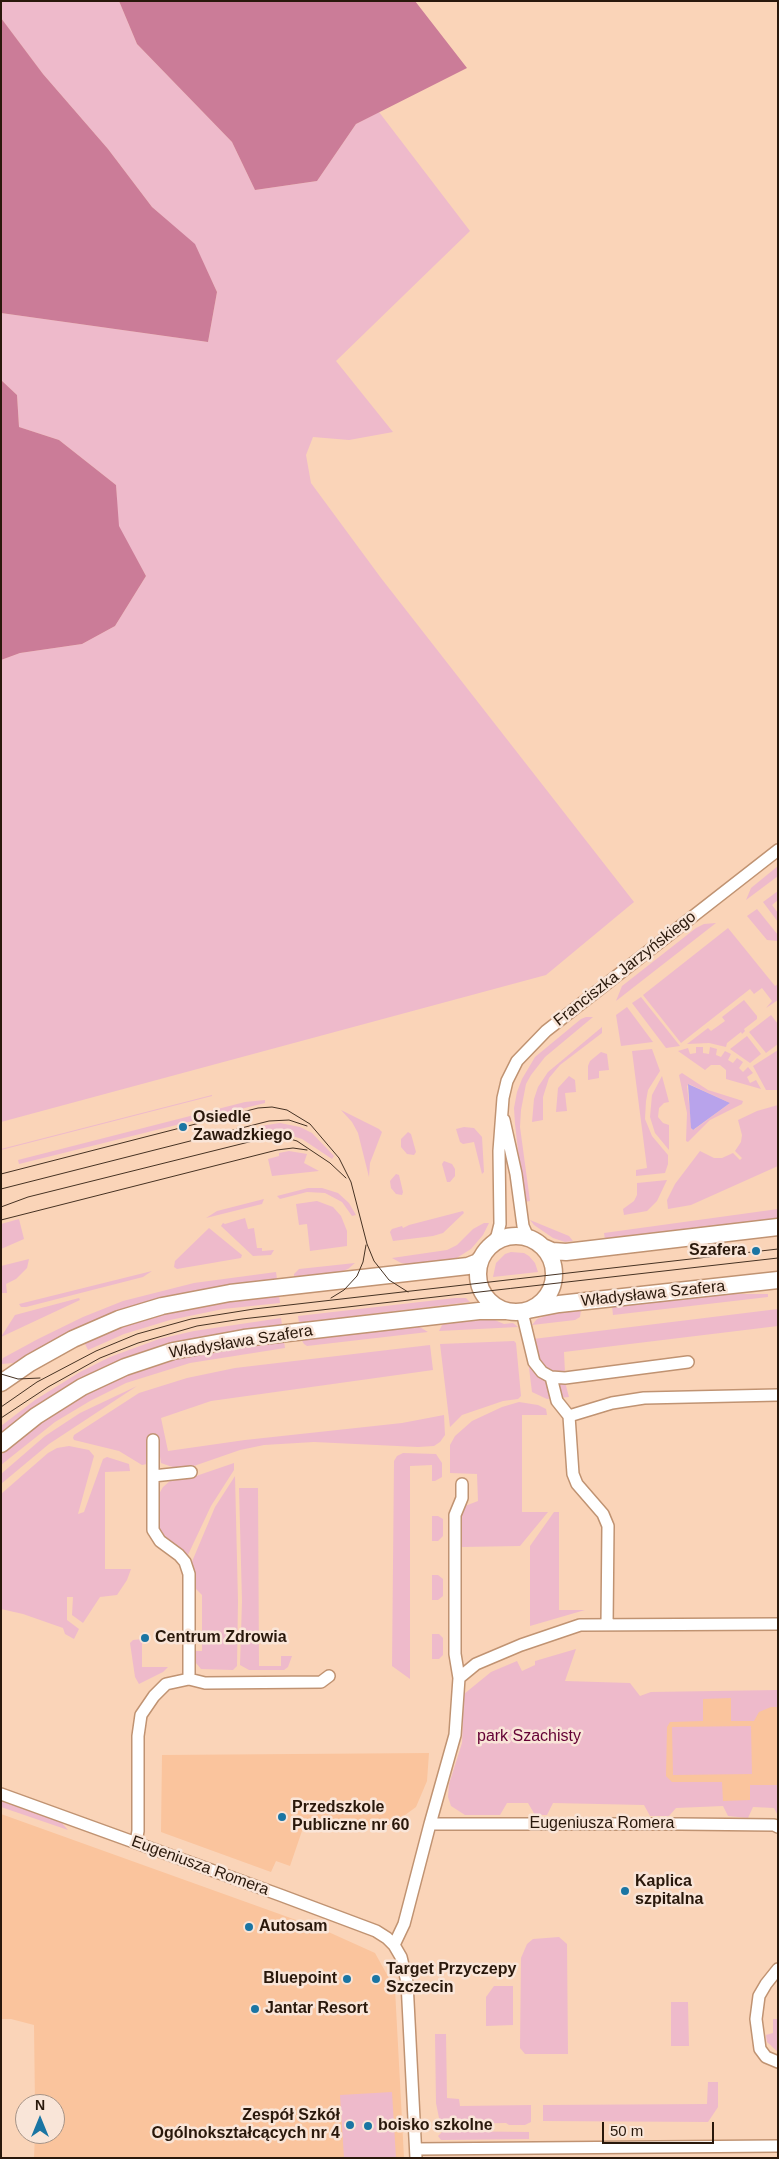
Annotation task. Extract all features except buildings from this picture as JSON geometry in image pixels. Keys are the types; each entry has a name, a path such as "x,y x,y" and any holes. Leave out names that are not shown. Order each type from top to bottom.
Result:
{"main road":[{"path":"1,1383 30,1363 73,1339 119,1319 162,1306 230,1293 468,1266 478,1262 485,1252 500,1240 508,1237 522,1236 552,1251 566,1252 778,1228"},
{"path":"485,1252 478,1272 482,1292 493,1304 505,1311 525,1311 544,1301 553,1284 552,1262 539,1244"},
{"name":"Władysława Szafera","path":"525,1311 559,1304 778,1280"},
{"name":"Władysława Szafera","path":"1,1444 36,1416 82,1387 125,1367 172,1352 244,1338 479,1311 505,1311"}],"street":[{"name":"Franciszka Jarzyńskiego","path":"485,1252 497,1236 500,1224 498,1151 504,1093 510,1073 521,1056 539,1037 778,850"},
{"name":"Franciszka Jarzyńskiego","path":"502,1109 516,1174 523,1226 527,1235 539,1244"},
{"path":"525,1311 534,1362 540,1370 551,1377 565,1378 688,1362"},
{"path":"551,1377 557,1401 569,1416 573,1474 581,1488 596,1503 608,1526 607,1625"},
{"path":"569,1416 612,1402 644,1398 778,1395"},
{"path":"152,1440 155,1535 179,1555 185,1562 189,1574 189,1679"},
{"path":"153,1476 191,1472"},
{"path":"462,1484 462,1498 455,1515 454,1654 459,1678 457,1725 404,1924 394,1946 401,1957 407,1982 416,2154 778,2146"},
{"path":"459,1678 485,1660 521,1645 580,1625 778,1624"},
{"path":"136,1842 138,1831 138,1736 141,1715 154,1696 166,1684 189,1679 205,1683 321,1682 329,1676"},
{"name":"Eugeniusza Romera","path":"1,1794 136,1842 376,1932 394,1946"},
{"name":"Eugeniusza Romera","path":"430,1824 776,1826"},
{"path":"778,1969 766,1984 756,2006 760,2048 766,2057 778,2062"}],"shaded area":[{"path":"119,1 415,1 467,68 356,124 317,181 255,190 232,142 137,44"},
{"path":"1,18 43,74 108,149 152,207 195,244 217,292 208,342 1,313"},
{"path":"1,380 17,395 19,427 59,440 116,485 119,526 146,576 115,626 82,644 20,653 1,660"},
{"path":"688,1084 730,1103 693,1130 691,1128"},
{"path":"778,1691 778,1805 645,1804 642,1695"},
{"name":"Przedszkole Publiczne nr 60","path":"429,1753 427,1781 416,1807 390,1826 303,1828 290,1866 276,1861 271,1872 161,1832 162,1755"},
{"path":"1,1814 324,1930 375,1953 395,1989 404,2158 34,2158 35,2144 65,2144 65,2094 35,2094 34,2025 11,2019 1,2019"}],"green space":[{"path":"1,1 119,1 137,44 232,142 255,190 317,181 356,124 379,112 470,231 336,361 393,432 349,440 313,437 306,455 311,483 381,578 634,902 546,975 1,1122 1,660 20,653 82,644 115,626 146,576 118,526 116,485 59,440 19,427 17,395 1,380 1,313 208,342 217,292 195,245 152,207 108,149 43,74 1,18"},
{"path":"778,866 778,876 746,900 751,888"},
{"path":"778,891 778,900 772,905 778,913 778,922 763,902"},
{"path":"757,909 778,935 778,941 767,940 747,916"},
{"path":"716,923 616,1001 622,986 696,928 704,924"},
{"path":"728,928 775,986 778,984 778,1000 766,1008 772,1001 762,988 754,994 750,989 681,1043 643,995"},
{"path":"641,997 680,1046 666,1048 632,1003"},
{"path":"744,1000 757,1016 757,1019 744,1029 745,1031 742,1034 741,1032 727,1043 726,1047 709,1043 687,1044 708,1028 711,1031 725,1021 722,1017"},
{"path":"627,1007 653,1042 621,1046 616,1015"},
{"path":"771,1015 778,1024 778,1044 766,1053 749,1032"},
{"path":"593,1017 545,1057 526,1084 520,1127 530,1201 524,1202 515,1124 514,1108 517,1092 535,1057 581,1019"},
{"path":"602,1027 602,1033 560,1065 549,1078 543,1097 543,1120 532,1122 534,1099 538,1087 548,1072"},
{"path":"747,1036 761,1054 750,1063 730,1049"},
{"path":"696,1047 703,1047 703,1053 709,1054 710,1047 717,1049 716,1055 721,1057 725,1051 731,1054 728,1060 733,1063 737,1058 743,1062 739,1068 743,1072 748,1067 753,1073 747,1077 750,1083 756,1080 761,1089 726,1079 726,1070 720,1065 711,1065 705,1070 678,1051 688,1048 690,1054 696,1053"},
{"path":"652,1049 660,1071 648,1090 645,1119 652,1136 668,1155 668,1164 665,1173 636,1176 636,1170 647,1168 632,1051"},
{"path":"778,1050 778,1090 766,1090 753,1066"},
{"path":"601,1052 607,1054 609,1070 599,1071 599,1078 588,1080 590,1061"},
{"path":"682,1073 708,1090 743,1101 742,1104 710,1120 688,1142 686,1141 687,1113 679,1075","holes":["689,1084 730,1103 695,1129 692,1130 687,1086"]},
{"path":"569,1076 575,1080 576,1092 565,1093 567,1111 556,1112 558,1088"},
{"path":"662,1076 669,1102 664,1103 659,1108 658,1117 663,1123 669,1125 669,1150 655,1133 650,1117 652,1095"},
{"path":"212,1096 1,1150 1,1149"},
{"path":"265,1100 265,1103 19,1164 18,1160 245,1102"},
{"path":"778,1105 778,1166 691,1205 668,1209 667,1200 675,1184 700,1151 714,1158 722,1158 733,1153 740,1160 742,1158 735,1151 741,1142 742,1135 738,1120 757,1111"},
{"path":"341,1110 382,1132 370,1163 369,1177 358,1133 352,1122"},
{"path":"280,1123 300,1127 312,1133 334,1156 332,1159 302,1139 286,1134 267,1133 266,1130 261,1131 260,1126"},
{"path":"464,1127 474,1128 482,1137 484,1172 482,1174 474,1142 463,1144 460,1142 456,1129"},
{"path":"408,1132 411,1134 416,1152 414,1155 407,1154 401,1147 401,1139"},
{"path":"289,1151 307,1154 304,1163 319,1171 272,1176 268,1159 279,1156 279,1153"},
{"path":"444,1161 452,1164 455,1169 455,1176 450,1182 447,1182 442,1164"},
{"path":"396,1174 399,1175 402,1195 396,1194 391,1188 390,1181"},
{"path":"667,1180 657,1201 647,1211 624,1215 623,1209 634,1201 637,1195 637,1183"},
{"path":"308,1188 322,1188 338,1193 349,1203 356,1215 352,1216 342,1202 325,1193 307,1192 280,1199 277,1196"},
{"path":"264,1199 262,1204 206,1218 217,1211"},
{"path":"317,1201 333,1207 341,1216 347,1231 347,1246 310,1251 307,1224 299,1225 296,1204"},
{"path":"778,1209 778,1220 605,1239 604,1233"},
{"path":"463,1211 464,1213 443,1233 393,1241 390,1232 392,1229 402,1226 403,1228"},
{"path":"245,1218 248,1229 254,1228 257,1248 262,1248 262,1251 274,1250 271,1255 253,1256 221,1226 223,1223"},
{"path":"19,1219 24,1239 1,1249 1,1224"},
{"path":"530,1220 569,1236 573,1241 565,1242 553,1238"},
{"path":"484,1223 489,1223 483,1235 471,1249 455,1259 408,1264 401,1263 392,1258 447,1250 457,1245 473,1229"},
{"path":"209,1228 242,1255 241,1258 177,1269 174,1267 175,1261"},
{"path":"511,1252 524,1253 529,1256 535,1263 538,1272 493,1277 496,1263 505,1254"},
{"path":"29,1259 27,1268 16,1279 6,1284 7,1293 1,1293 1,1266"},
{"path":"355,1263 348,1269 340,1272 294,1277 294,1274 299,1269"},
{"path":"152,1271 143,1277 26,1307 21,1307 19,1304"},
{"path":"276,1272 277,1279 223,1286 170,1296 118,1311 69,1332 14,1363 1,1364 3,1358 38,1339 83,1317 123,1301 194,1283"},
{"path":"729,1294 768,1294 768,1297 613,1315 612,1306"},
{"path":"279,1295 280,1303 223,1309 170,1320 124,1334 88,1350 84,1342 131,1323 168,1313 210,1304"},
{"path":"79,1298 80,1300 1,1337 15,1315"},
{"path":"466,1298 470,1302 299,1323 298,1316"},
{"path":"778,1309 778,1326 564,1352 565,1373 556,1374 547,1370 540,1362 533,1339"},
{"path":"581,1310 580,1317 575,1320 532,1325 537,1319 554,1313"},
{"path":"281,1318 282,1325 199,1337 130,1357 99,1370 59,1392 1,1433 1,1426 35,1400 80,1372 110,1357 159,1339 194,1331"},
{"path":"490,1318 504,1324 513,1323 518,1327 439,1331 442,1325 447,1322"},
{"path":"418,1326 428,1332 307,1346 301,1339"},
{"path":"284,1341 285,1348 190,1363 126,1383 90,1401 55,1422 1,1465 1,1455 43,1421 77,1399 116,1379 173,1359 222,1349"},
{"path":"514,1341 516,1343 521,1396 518,1399 503,1401 462,1415 450,1427 440,1344"},
{"path":"430,1345 433,1370 211,1401 161,1418 168,1451 245,1440 402,1423 444,1415 445,1435 434,1446 418,1447 314,1442 264,1445 240,1450 191,1467 175,1468 161,1463 157,1436 147,1436 147,1464 142,1465 119,1451 74,1440 73,1438 74,1435 139,1393 187,1378 235,1368"},
{"path":"528,1360 565,1382 569,1397 547,1399 532,1392"},
{"path":"137,1386 49,1444 1,1484 1,1474 45,1436 80,1413"},
{"path":"519,1402 538,1405 546,1409 547,1415 522,1415 522,1512 548,1512 520,1546 462,1547 461,1517 465,1506 478,1501 477,1474 450,1473 450,1445 455,1436 472,1421 502,1407"},
{"path":"69,1446 89,1450 94,1456 78,1514 84,1512 103,1459 107,1457 129,1464 130,1471 105,1472 105,1569 131,1569 127,1580 117,1595 100,1597 83,1623 72,1615 73,1597 67,1597 67,1620 79,1629 74,1639 65,1634 63,1628 23,1614 1,1609 1,1494 48,1453 57,1448"},
{"path":"403,1453 436,1454 442,1463 442,1477 435,1481 432,1481 432,1465 410,1466 410,1679 392,1666 394,1461 397,1456"},
{"path":"234,1463 234,1470 211,1506 187,1557 157,1530 159,1494 170,1481 196,1476"},
{"path":"235,1476 238,1601 237,1666 233,1670 201,1669 196,1663 194,1651 202,1651 202,1595 194,1587 191,1564 215,1507"},
{"path":"239,1488 258,1488 259,1666 281,1666 281,1656 292,1656 288,1667 284,1670 249,1670 240,1665 242,1601"},
{"path":"554,1512 559,1512 559,1610 585,1610 530,1626 530,1546"},
{"path":"432,1516 438,1516 443,1519 443,1536 438,1541 432,1541"},
{"path":"432,1575 438,1575 443,1579 443,1596 438,1600 432,1600"},
{"path":"432,1634 439,1634 443,1638 443,1655 439,1659 432,1659"},
{"path":"142,1639 142,1667 168,1667 163,1672 139,1684 135,1677 130,1643 133,1640"},
{"name":"park Szachisty","path":"576,1649 565,1681 630,1683 640,1696 651,1692 778,1690 778,1707 771,1707 759,1712 754,1721 731,1721 731,1698 703,1699 703,1721 670,1722 667,1727 666,1776 672,1782 722,1782 723,1801 750,1800 750,1785 778,1785 778,1816 774,1808 753,1807 748,1818 728,1816 723,1806 676,1808 669,1816 650,1816 644,1805 553,1803 547,1815 535,1815 528,1803 507,1803 500,1815 465,1815 451,1806 448,1797 449,1784 462,1743 464,1694 491,1672 517,1661 522,1671 535,1665 535,1661"},
{"path":"751,1726 752,1774 673,1775 672,1727"},
{"path":"1,1801 61,1822 68,1830 1,1807"},
{"path":"559,1937 567,1944 568,2054 525,2054 520,2048 521,1958 527,1944 533,1939"},
{"path":"494,1986 513,1986 513,2025 486,2026 486,1997"},
{"path":"671,2002 688,2002 689,2046 671,2046"},
{"path":"773,2019 778,2019 778,2052 767,2042 766,2035 773,2033"},
{"path":"435,2034 446,2034 447,2098 459,2099 460,2106 531,2105 531,2122 525,2125 509,2125 506,2123 450,2124 439,2118 436,2103"},
{"path":"708,2082 718,2082 718,2107 708,2122 543,2121 543,2105 707,2104"},
{"name":"boisko szkolne","path":"392,2092 396,2158 344,2158 340,2095"},
{"path":"443,2131 529,2132 529,2139 441,2140 438,2136"}],"tram line":[{"path":"1,1174 258,1108 272,1107 287,1110 310,1124 339,1158 351,1182 367,1244 374,1261 389,1280 408,1292"},
{"path":"1,1189 269,1121 289,1120 307,1126"},
{"path":"1,1207 28,1197 269,1137 283,1137 297,1141 330,1163 346,1178"},
{"path":"1,1220 277,1150 293,1148 307,1150"},
{"path":"331,1298 344,1290 357,1276 363,1262 366,1245"},
{"path":"1,1407 37,1382 96,1351 137,1334 191,1319 254,1309 778,1249"},
{"path":"1,1418 48,1387 100,1358 138,1343 197,1326 242,1319 778,1258"},
{"path":"1,1374 18,1379 40,1378"}],"place":[{"name":"Osiedle Zawadzkiego","path":"183,1127"},
{"name":"Szafera","path":"756,1251"},
{"name":"Centrum Zdrowia","path":"145,1638"},
{"name":"Przedszkole Publiczne nr 60","path":"282,1817"},
{"name":"Kaplica szpitalna","path":"625,1891"},
{"name":"Autosam","path":"249,1927"},
{"name":"Bluepoint","path":"347,1979"},
{"name":"Target Przyczepy Szczecin","path":"376,1979"},
{"name":"Jantar Resort","path":"255,2009"},
{"name":"Zespół Szkół Ogólnokształcących nr 4","path":"350,2125"},
{"name":"boisko szkolne","path":"368,2126"}]}
